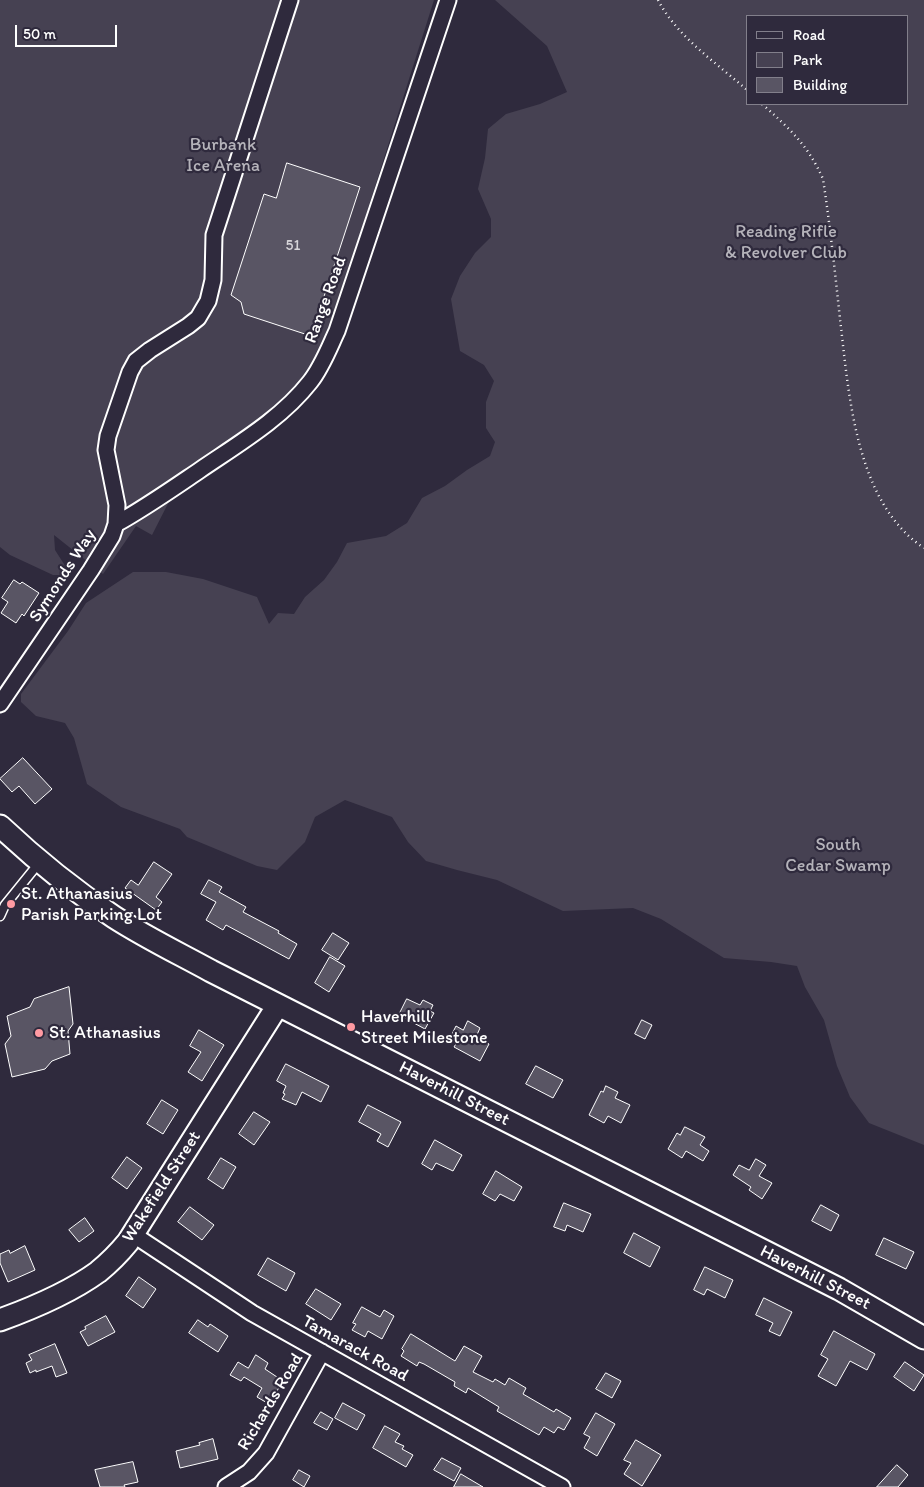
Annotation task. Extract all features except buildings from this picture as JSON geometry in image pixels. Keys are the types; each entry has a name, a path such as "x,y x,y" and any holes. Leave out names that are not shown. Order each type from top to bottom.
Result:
{"street":[{"name":"Symonds Way","path":"0,704 101,555 116,524 117,505 106,450 108,436 130,372 136,361 198,318 208,301 213,280 214,235 290,0"},
{"name":"Range Road","path":"116,524 132,516 254,432 287,407 312,380 326,355 336,331 448,0"},
{"name":"Haverhill Street","path":"0,826 78,893 120,921 211,971 839,1289 924,1338"},
{"name":"Wakefield Street","path":"0,1320 40,1304 91,1277 115,1257 134,1235 278,1005"},
{"name":"Tamarack Road","path":"134,1235 252,1313 562,1487"},
{"name":"Richards Road","path":"226,1487 249,1472 266,1453 322,1352"}],"lane":[{"path":"0,916 5,905 40,862"}],"path":[{"path":"658,0 684,36 746,89"},
{"path":"763,105 805,146 816,163 823,179 847,376 859,443 873,483 897,523 905,534 924,548"}],"green space":[{"name":"Burbank Ice Arena","path":"0,0 434,0 330,329 310,374 289,398 181,478 152,535 136,526 103,574 54,535 55,550 71,575 53,575 10,555 0,547"},
{"path":"495,0 924,0 924,1145 869,1123 850,1097 837,1066 824,1020 805,987 797,966 724,958 661,919 633,908 563,911 497,880 426,861 408,842 392,817 345,800 315,817 305,842 277,870 257,866 187,837 180,829 121,807 87,784 74,738 65,723 36,716 21,702 21,694 68,631 86,603 133,572 166,572 203,579 257,597 269,624 278,613 294,614 305,597 324,580 337,562 347,543 386,536 407,523 422,498 445,486 490,456 495,442 486,428 486,402 494,381 484,365 460,351 451,299 460,276 475,253 491,237 491,219 478,189 485,158 488,129 506,114 540,104 567,92 547,46"}],"place":[{"name":"St. Athanasius Parish Parking Lot","path":"11,904"},
{"name":"Haverhill Street Milestone","path":"351,1027"},
{"name":"St. Athanasius","path":"39,1033"}],"park label":[{"name":"Reading Rifle & Revolver Club","path":"786,242"},
{"name":"South Cedar Swamp","path":"838,855"}]}
